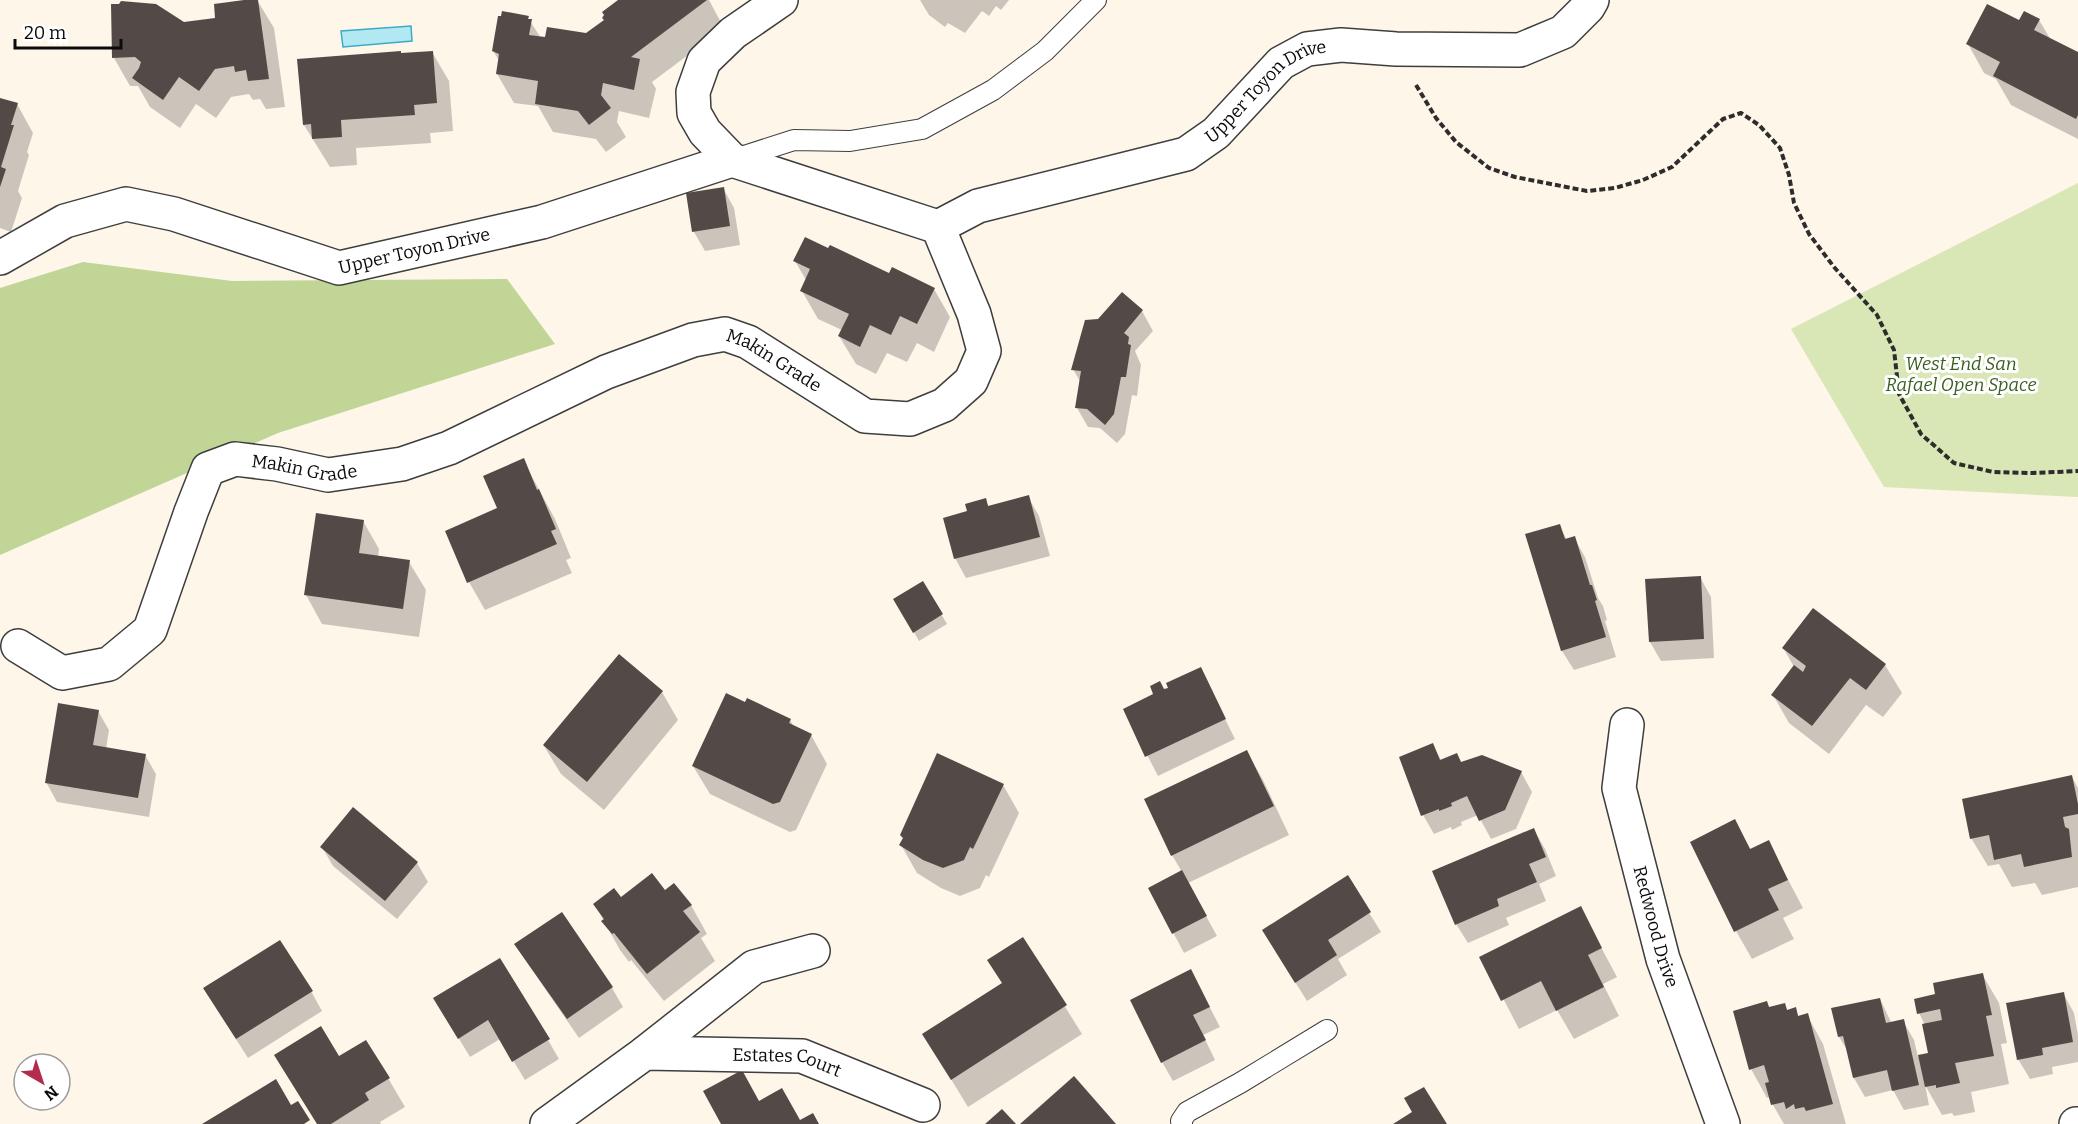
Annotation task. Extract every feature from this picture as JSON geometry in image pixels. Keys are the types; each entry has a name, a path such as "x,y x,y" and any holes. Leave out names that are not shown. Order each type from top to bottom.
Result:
{"street":[{"path":"781,0 733,33 704,61 693,92 694,113 705,132 732,160 938,227"},
{"name":"Upper Toyon Drive","path":"938,227 978,206 1186,154 1215,133 1281,63 1307,49 1341,45 1396,49 1520,50 1563,32 1592,0"},
{"name":"Upper Toyon Drive","path":"0,258 65,221 126,204 174,214 339,268 542,222 732,160"},
{"name":"Makin Grade","path":"18,646 62,673 110,664 150,630 208,469 235,459 277,464 328,475 402,464 449,448 606,372 693,340 725,334 748,342 865,416 910,419 944,405 971,381 984,351 974,314 938,227"},
{"name":"Redwood Drive","path":"1627,725 1619,788 1663,959 1723,1124"},
{"path":"547,1124 645,1053 754,967 813,951"},
{"name":"Estates Court","path":"645,1053 802,1056 923,1105"}],"lane":[{"path":"732,160 795,140 850,141 922,129 993,90 1045,51 1096,0"},
{"path":"1182,1124 1181,1121 1187,1112 1327,1030"}],"path":[{"path":"1396,49 1436,118 1456,142 1488,168 1515,177 1587,191 1616,188 1643,180 1672,167 1723,119 1741,114 1750,119 1759,125 1780,148 1789,175 1794,203 1809,234 1876,315 1894,350 1899,394 1922,434 1954,463 1993,472 2078,471"}],"green space":[{"name":"West End San Rafael Open Space","path":"2078,183 2078,497 1884,487 1791,329"},
{"path":"83,262 232,281 507,279 555,344 278,433 0,555 0,288"}],"water":[{"path":"411,26 412,41 343,47 341,31"}],"building":[{"path":"258,0 269,79 248,81 246,70 235,72 234,66 215,69 199,91 179,77 163,100 132,78 141,62 135,57 112,58 111,4 119,4 121,1 156,4 184,22 215,18 214,4"},
{"path":"618,0 707,0 631,57 640,59 634,90 603,83 601,95 611,108 589,125 578,111 535,104 538,81 496,74 499,54 492,51 498,16 501,16 502,11 529,16 528,19 532,19 529,35 545,37 547,27 586,33 604,20 602,12"},
{"path":"1987,4 2019,20 2024,11 2040,19 2034,30 2078,52 2078,115 2076,119 1993,76 2000,62 1966,44"},
{"path":"401,51 401,53 433,51 437,103 414,105 415,115 341,120 342,137 312,139 311,124 303,125 297,59"},
{"path":"0,98 18,103 1,167 6,169 0,187"},
{"path":"724,187 730,226 692,232 686,193"},
{"path":"805,237 828,248 830,245 889,273 892,267 935,288 917,324 900,316 891,335 870,325 860,347 838,336 849,314 800,291 810,269 793,261"},
{"path":"1122,292 1143,310 1124,333 1129,337 1128,344 1131,345 1126,377 1121,377 1114,414 1105,425 1087,409 1075,408 1081,371 1071,370 1085,320 1098,319"},
{"path":"524,458 556,529 551,531 557,544 467,583 445,531 497,508 483,476"},
{"path":"1029,495 1040,537 954,559 943,518 967,511 965,504 986,498 988,506"},
{"path":"316,513 364,520 359,553 410,560 403,609 304,595"},
{"path":"1560,524 1565,539 1575,536 1597,600 1595,601 1606,637 1561,651 1525,534"},
{"path":"1701,576 1704,639 1649,642 1645,579"},
{"path":"923,581 943,614 913,633 893,599"},
{"path":"1813,608 1886,664 1866,690 1850,678 1812,726 1771,695 1794,665 1803,672 1806,666 1782,648"},
{"path":"619,654 663,691 587,782 543,745"},
{"path":"1201,667 1226,719 1145,757 1123,709 1153,694 1150,686 1160,681 1164,689 1168,688 1166,683"},
{"path":"726,693 745,702 747,698 791,719 789,723 812,734 780,802 773,804 692,766"},
{"path":"58,703 99,710 93,745 146,754 138,798 45,783"},
{"path":"1433,743 1440,760 1457,753 1461,762 1482,755 1522,771 1505,810 1479,821 1467,796 1451,803 1452,806 1421,816 1399,757"},
{"path":"1247,750 1274,806 1171,856 1144,799"},
{"path":"937,753 1004,784 973,849 970,847 964,860 943,868 923,860 899,845 903,838 900,835"},
{"path":"2072,775 2078,814 2063,817 2065,827 2069,829 2072,857 2024,867 2021,854 1994,860 1989,835 1970,839 1962,799"},
{"path":"353,807 418,862 385,901 320,847"},
{"path":"1735,819 1750,849 1769,840 1788,880 1768,889 1779,910 1734,932 1690,842"},
{"path":"1534,828 1546,857 1529,864 1537,882 1497,899 1499,906 1455,925 1432,871"},
{"path":"1182,870 1207,916 1172,934 1148,888"},
{"path":"652,873 665,890 674,883 692,905 683,911 700,932 647,974 614,933 612,934 601,921 604,919 593,904 614,888 621,897"},
{"path":"1348,875 1371,912 1328,940 1337,955 1295,983 1262,930"},
{"path":"1581,906 1602,948 1588,955 1604,987 1556,1011 1541,981 1501,1001 1479,957"},
{"path":"562,912 613,987 567,1019 514,944"},
{"path":"1023,937 1067,1005 951,1080 922,1034 1002,983 987,960"},
{"path":"280,940 313,991 236,1039 203,988"},
{"path":"500,958 550,1039 512,1062 488,1020 458,1039 433,998"},
{"path":"1191,969 1210,1007 1193,1015 1206,1040 1161,1063 1130,1000"},
{"path":"1983,973 1992,1015 1986,1016 1994,1056 1955,1063 1960,1083 1936,1088 1936,1085 1925,1087 1918,1055 1928,1053 1922,1024 1942,1020 1940,1009 1917,1014 1914,999 1935,994 1933,983"},
{"path":"2064,992 2073,1042 2042,1048 2043,1055 2017,1060 2006,1003"},
{"path":"1880,998 1886,1023 1904,1019 1919,1085 1892,1091 1887,1070 1853,1078 1843,1036 1838,1037 1831,1008"},
{"path":"1767,1001 1769,1007 1785,1003 1787,1010 1796,1007 1798,1016 1808,1013 1833,1104 1806,1111 1804,1107 1795,1109 1794,1104 1786,1109 1784,1102 1771,1105 1765,1083 1769,1082 1764,1065 1749,1070 1733,1011"},
{"path":"321,1026 339,1056 366,1040 390,1078 365,1093 369,1100 331,1124 317,1124 274,1055"},
{"path":"742,1070 759,1101 782,1088 800,1120 813,1113 819,1124 721,1124 703,1091"},
{"path":"1074,1076 1116,1124 1020,1124"},
{"path":"276,1079 291,1105 298,1101 310,1120 304,1124 202,1124"},
{"path":"1424,1087 1447,1124 1393,1124 1412,1112 1404,1098"},
{"path":"1002,1109 1016,1124 985,1124"}]}
